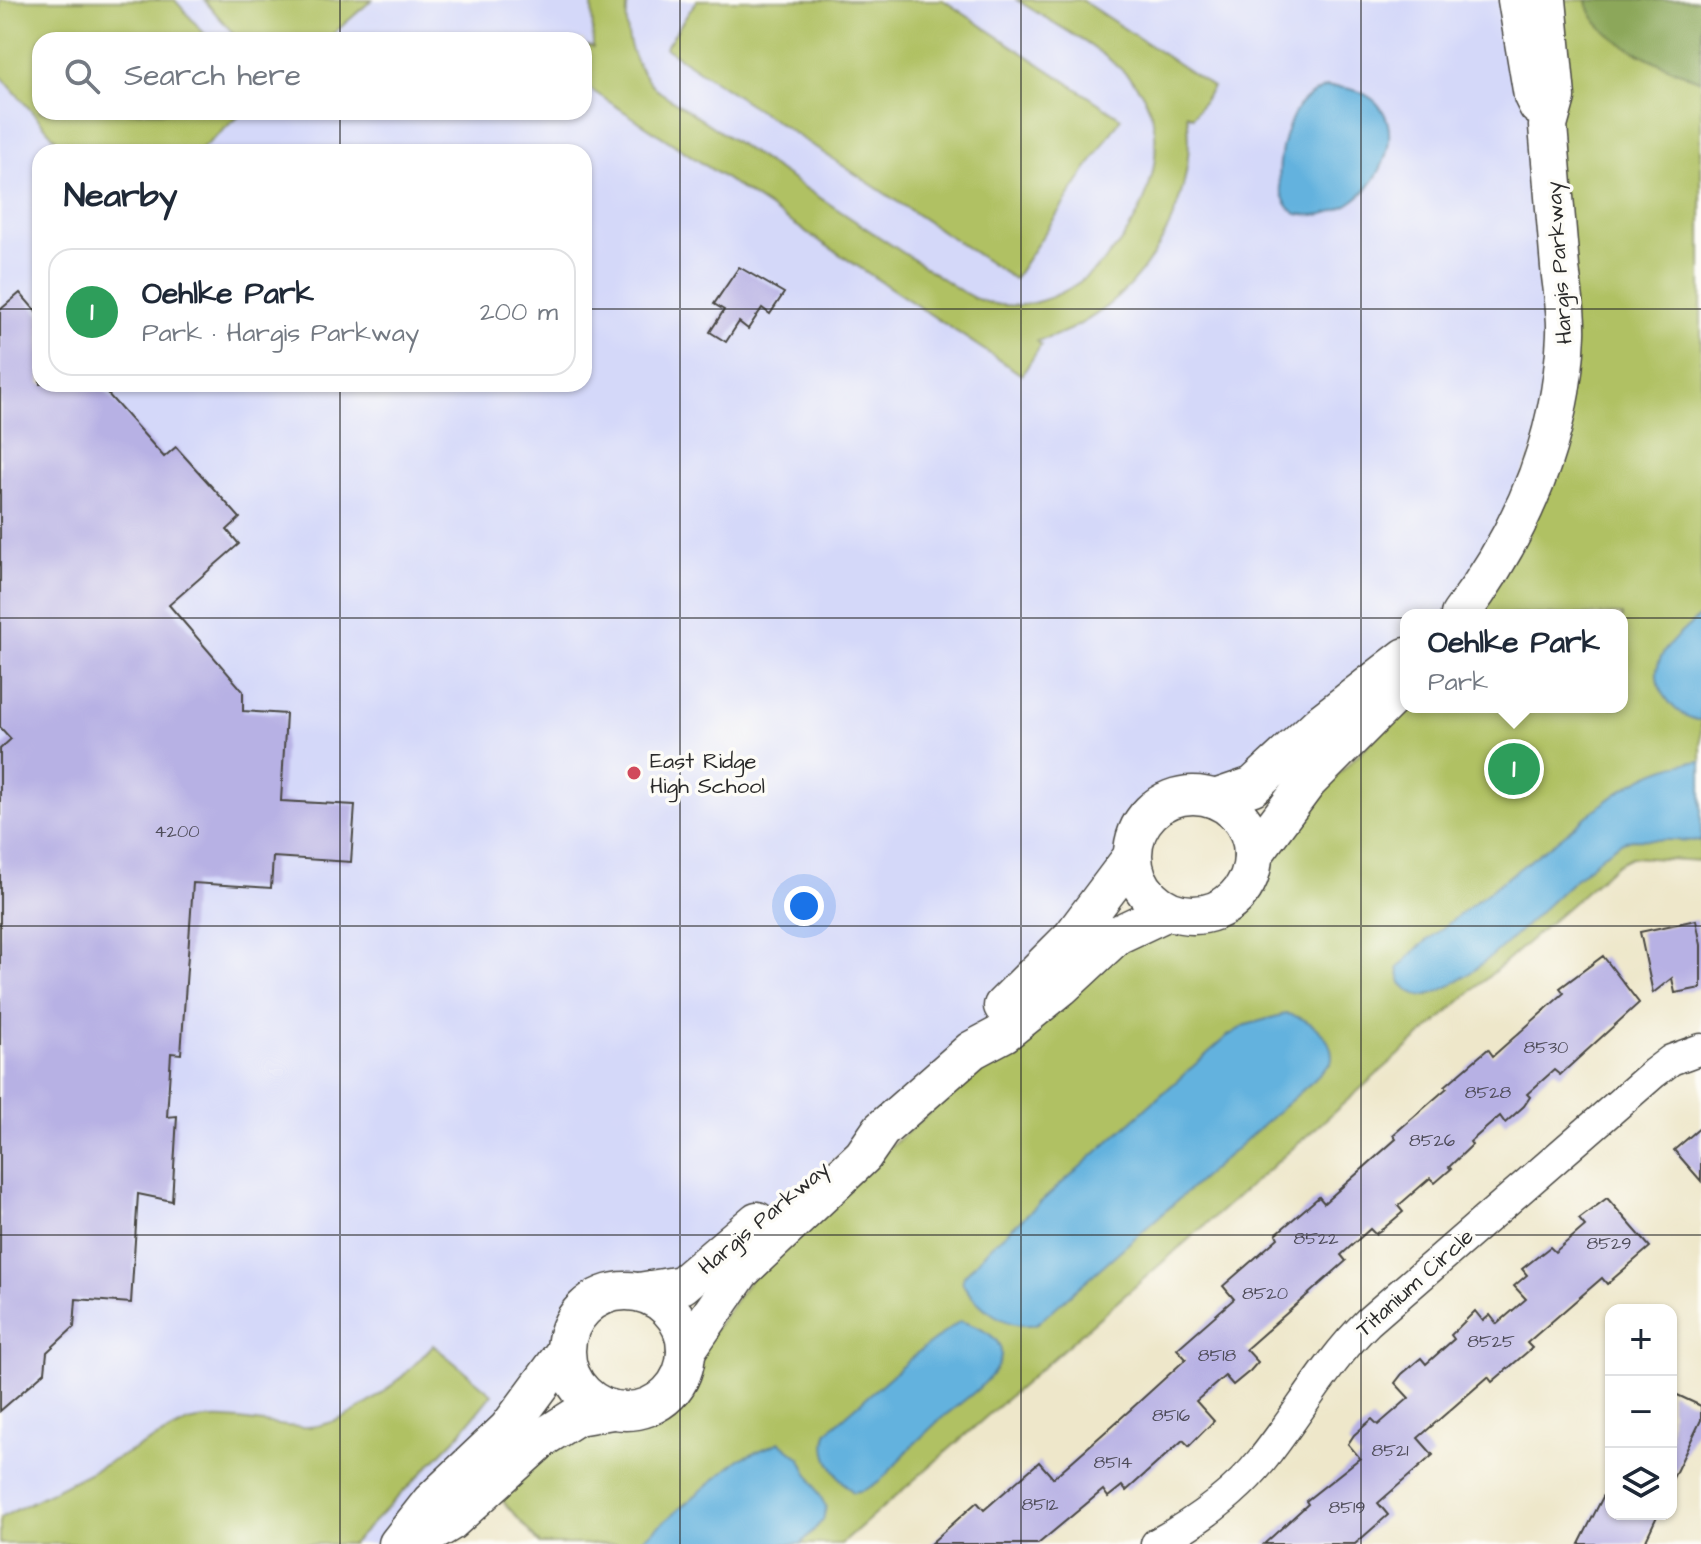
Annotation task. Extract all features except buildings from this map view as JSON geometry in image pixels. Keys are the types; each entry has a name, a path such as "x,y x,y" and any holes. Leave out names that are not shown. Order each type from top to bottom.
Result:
{"street":[{"name":"Hargis Parkway","path":"1517,0 1533,96 1548,126"},
{"name":"Hargis Parkway","path":"1464,609 1490,574 1523,515 1547,450 1561,386 1566,331 1548,126 1556,97 1547,0"},
{"path":"1215,799 1242,821 1251,837 1253,855 1250,875 1241,892 1226,906 1208,914 1188,916 1168,911 1142,889 1132,857 1135,837 1143,821 1158,806 1188,795 1215,799 1253,786 1321,723 1400,662"},
{"path":"1253,855 1308,781 1400,687"},
{"name":"Hargis Parkway","path":"972,1050 990,1018 1072,937 1132,857"},
{"name":"Hargis Parkway","path":"686,1351 740,1272 863,1156 881,1130 972,1050 1004,1033 1061,987 1117,935 1168,911"},
{"name":"Titanium Circle","path":"1156,1544 1203,1515 1239,1485 1272,1447 1330,1364 1368,1322 1664,1065 1701,1049"},
{"name":"Hargis Parkway","path":"639,1292 682,1285 851,1143 881,1130"},
{"path":"413,1544 450,1522 544,1437 577,1416 648,1407 663,1398 683,1369 686,1351 683,1331 673,1313 658,1300 639,1292 620,1291 587,1305 568,1334 565,1352 569,1372 579,1389 593,1402 612,1410"},
{"path":"398,1544 431,1502 508,1429 565,1352"}],"shaded area":[{"name":"East Ridge High School","path":"0,0 1517,0 1561,386 1463,609 1400,609 1400,662 1321,723 1201,796 1176,797 1158,806 1143,821 1133,848 990,1018 972,1050 770,1209 639,1292 620,1291 587,1305 398,1544 0,1544"}],"green space":[{"path":"0,0 175,0 203,32 32,32 32,112 0,75"},
{"path":"204,0 372,0 335,32 232,32"},
{"path":"592,0 628,0 627,25 631,49 641,70 657,90 961,291 1001,305 1041,301 1079,282 1112,253 1137,216 1152,175 1155,133 1143,95 1133,81 1085,42 1017,0 1081,0 1213,87 1193,117 1187,114 1189,150 1183,187 1171,222 1153,255 1130,284 1103,309 1072,329 1037,341 1041,345 1022,375 592,90"},
{"path":"697,0 943,0 1121,118 1014,279 665,48"},
{"path":"1553,0 1701,0 1701,861 1631,857 1617,864 841,1544 540,1544 495,1492 542,1448 607,1421 646,1418 671,1403 702,1347 766,1257 1102,960 1171,926 1207,924 1234,911 1249,895 1282,830 1400,713 1628,713 1628,609 1481,609 1549,488"},
{"path":"1587,0 1701,0 1701,81 1651,60 1616,40 1602,28"},
{"path":"39,120 235,120 207,144 60,144"},
{"path":"433,1345 492,1394 459,1435 352,1544 0,1544 0,1518 188,1422 230,1419 299,1427 318,1426 355,1412 373,1400"}],"water":[{"path":"1327,87 1361,92 1381,108 1389,130 1386,155 1374,180 1354,200 1328,213 1297,214 1282,194 1282,149 1291,120 1300,105 1310,95"},
{"path":"1701,615 1701,720 1697,720 1681,713 1670,703 1658,681 1657,670 1666,649"},
{"path":"1701,761 1701,841 1632,839 1620,843 1575,879 1499,950 1450,986 1424,996 1413,993 1401,983 1398,968 1418,948 1599,807 1656,772"},
{"path":"1285,1014 1311,1024 1330,1045 1331,1063 1313,1081 1038,1323 1028,1325 1006,1321 975,1300 962,1282 989,1248 1226,1037 1246,1025"},
{"path":"960,1321 984,1331 997,1342 1001,1353 998,1366 977,1390 911,1447 885,1476 862,1491 853,1492 835,1472 827,1457 828,1431 917,1353"},
{"path":"780,1442 800,1458 826,1507 823,1520 801,1544 637,1544 739,1459"}],"place":[{"name":"Oehlke Park","path":"1514,769"},
{"name":"East Ridge High School","path":"634,773"}]}
